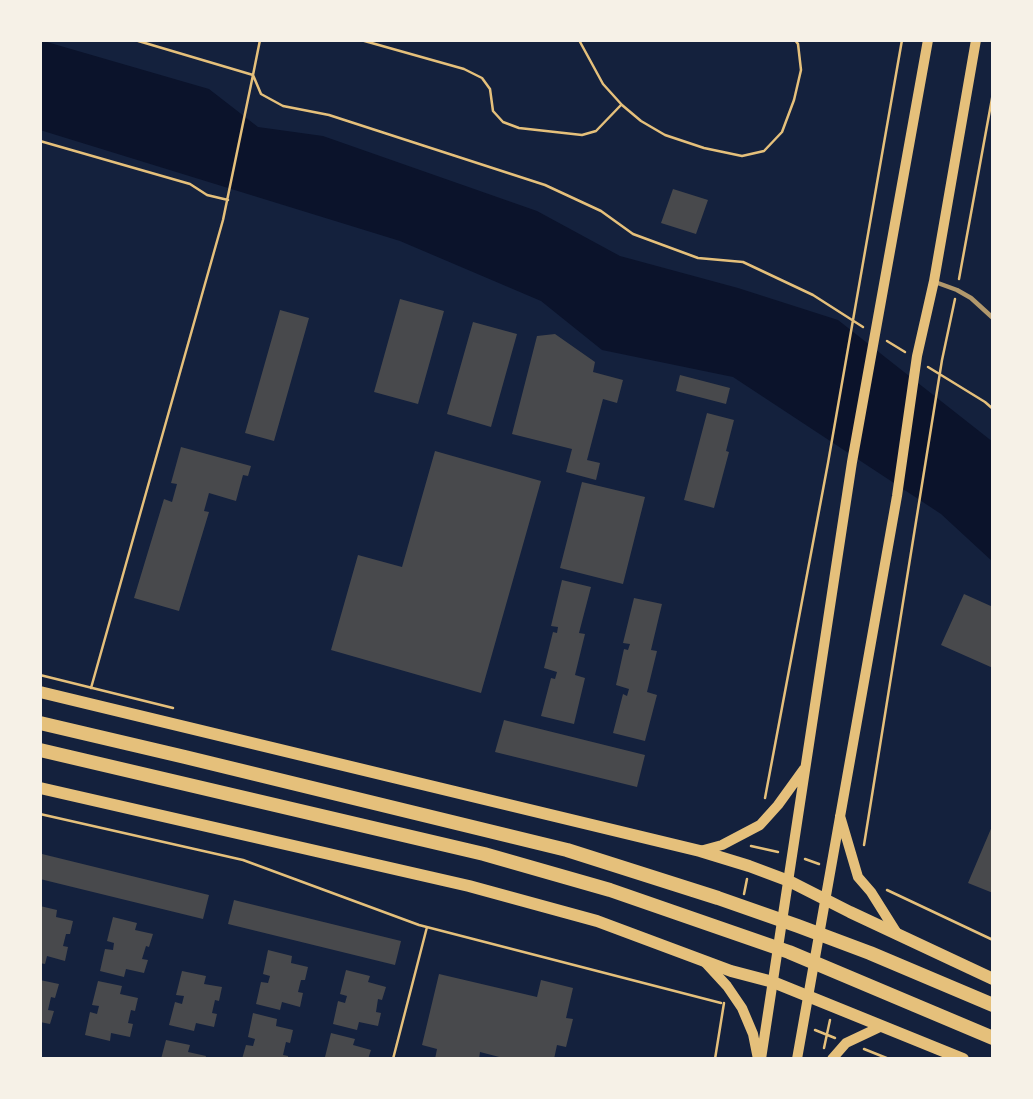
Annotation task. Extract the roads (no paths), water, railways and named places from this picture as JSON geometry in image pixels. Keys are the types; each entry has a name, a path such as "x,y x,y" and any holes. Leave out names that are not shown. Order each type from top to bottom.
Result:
{"highway":[{"path":"40,723 567,850 798,926 993,1005"},
{"path":"40,750 484,854 610,890 789,952 993,1038"}],"main road":[{"path":"759,1059 774,982 852,462 928,40"},
{"path":"797,1059 897,496 917,356 934,281 976,40"},
{"path":"40,692 700,851 789,881 993,979"},
{"path":"700,851 722,845 760,825 779,805 806,767"},
{"path":"40,788 469,886 597,921 731,971 774,982 963,1059"},
{"path":"840,815 858,877 871,892 898,935"},
{"path":"705,961 742,1008 759,1059"},
{"path":"832,1059 846,1043 882,1026"}],"lane":[{"path":"934,281 971,298 993,317"}],"water":[{"path":"40,40 209,89 258,127 323,136 537,211 620,256 738,288 838,320 993,442 993,562 941,514 733,377 602,350 541,301 400,241 40,130"}]}
